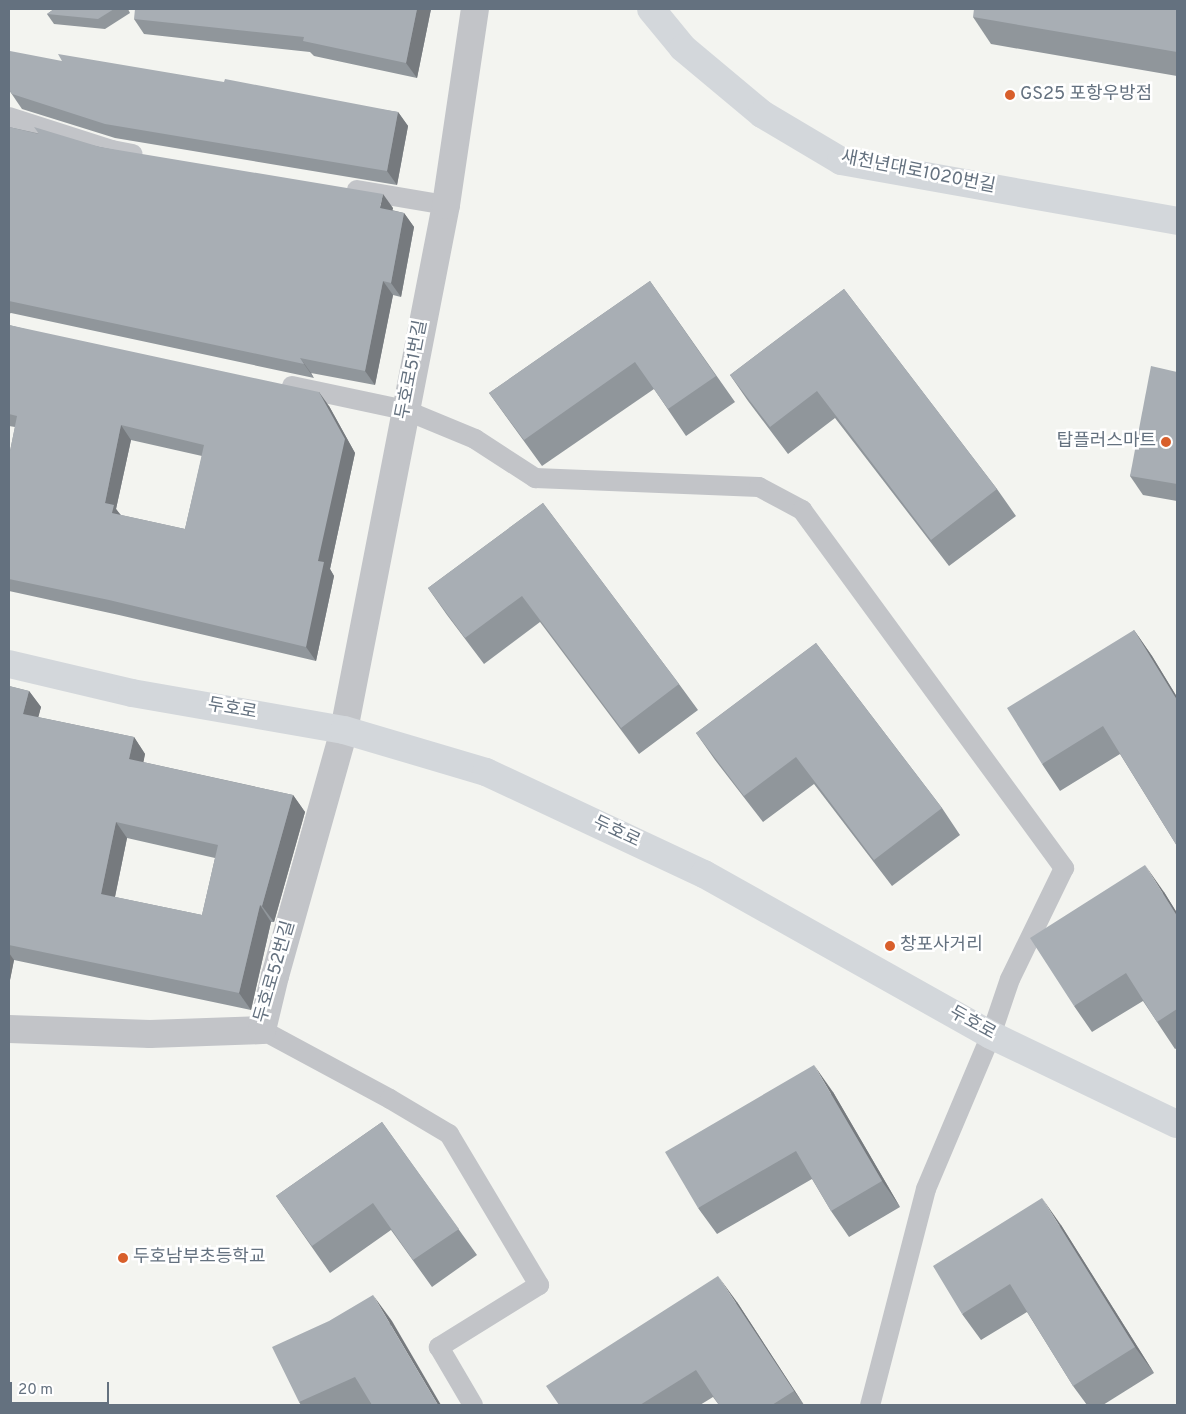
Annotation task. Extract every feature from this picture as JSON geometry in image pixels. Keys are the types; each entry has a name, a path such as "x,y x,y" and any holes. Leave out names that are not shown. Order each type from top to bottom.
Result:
{"street":[{"name":"두호로51번길","path":"344,730 446,205 475,9"},
{"name":"새천년대로1020번길","path":"651,9 683,48 762,114 841,161 1177,221"},
{"name":"두호로","path":"9,664 132,693 344,730 486,772 704,874 991,1035 1177,1124"},
{"name":"두호로52번길","path":"9,1029 150,1034 262,1030 275,976 344,730"}],"lane":[{"path":"9,117 112,150 151,156"},
{"path":"338,187 446,205"},
{"path":"270,381 405,410 476,439 535,478 759,486 802,510 1064,868 1010,978 991,1035 926,1189 870,1405"},
{"path":"262,1030 390,1099 449,1134 539,1285 439,1347 473,1405"}],"building":[{"path":"54,9 114,9 98,19 47,14"},
{"path":"135,9 417,9 406,63 303,41 304,37 134,19"},
{"path":"974,9 1177,9 1177,52 973,17"},
{"path":"10,51 62,61 58,54 224,82 225,79 398,112 387,171 105,124 12,94 9,90"},
{"path":"9,127 39,134 34,127 100,147 383,194 380,208 404,213 391,283 383,281 365,371 300,358 304,364 9,301"},
{"path":"650,281 716,376 668,409 635,362 524,440 489,393"},
{"path":"844,289 997,489 931,540 817,391 770,427 730,375"},
{"path":"9,325 319,392 345,439 318,561 324,562 306,647 109,600 9,579 9,456 17,416 9,414","holes":["121,425 204,445 185,529 112,513 114,505 105,503"]},
{"path":"1151,366 1177,372 1177,484 1130,476"},
{"path":"543,503 679,684 621,728 522,596 465,638 428,588"},
{"path":"1134,630 1177,700 1177,846 1103,726 1042,764 1007,708"},
{"path":"816,643 942,808 874,860 796,757 744,796 696,733"},
{"path":"9,686 29,691 23,714 134,737 129,759 293,795 262,906 260,905 239,993 9,945","holes":["116,822 218,845 202,915 101,894"]},
{"path":"1145,865 1177,916 1177,1009 1157,1022 1126,973 1074,1006 1030,938"},
{"path":"814,1065 882,1181 831,1211 796,1151 698,1208 665,1152"},
{"path":"382,1122 459,1229 413,1260 373,1203 312,1246 276,1196"},
{"path":"1042,1198 1135,1347 1073,1386 1010,1284 962,1314 933,1266"},
{"path":"718,1276 794,1391 772,1405 719,1405 696,1370 640,1405 559,1405 546,1386"},
{"path":"373,1295 438,1405 372,1405 355,1377 299,1402 272,1347 329,1321"}],"place":[{"name":"GS25 포항우방점","path":"1010,95"},
{"name":"탑플러스마트","path":"1166,442"},
{"name":"창포사거리","path":"890,946"},
{"name":"두호남부초등학교","path":"123,1258"}]}
